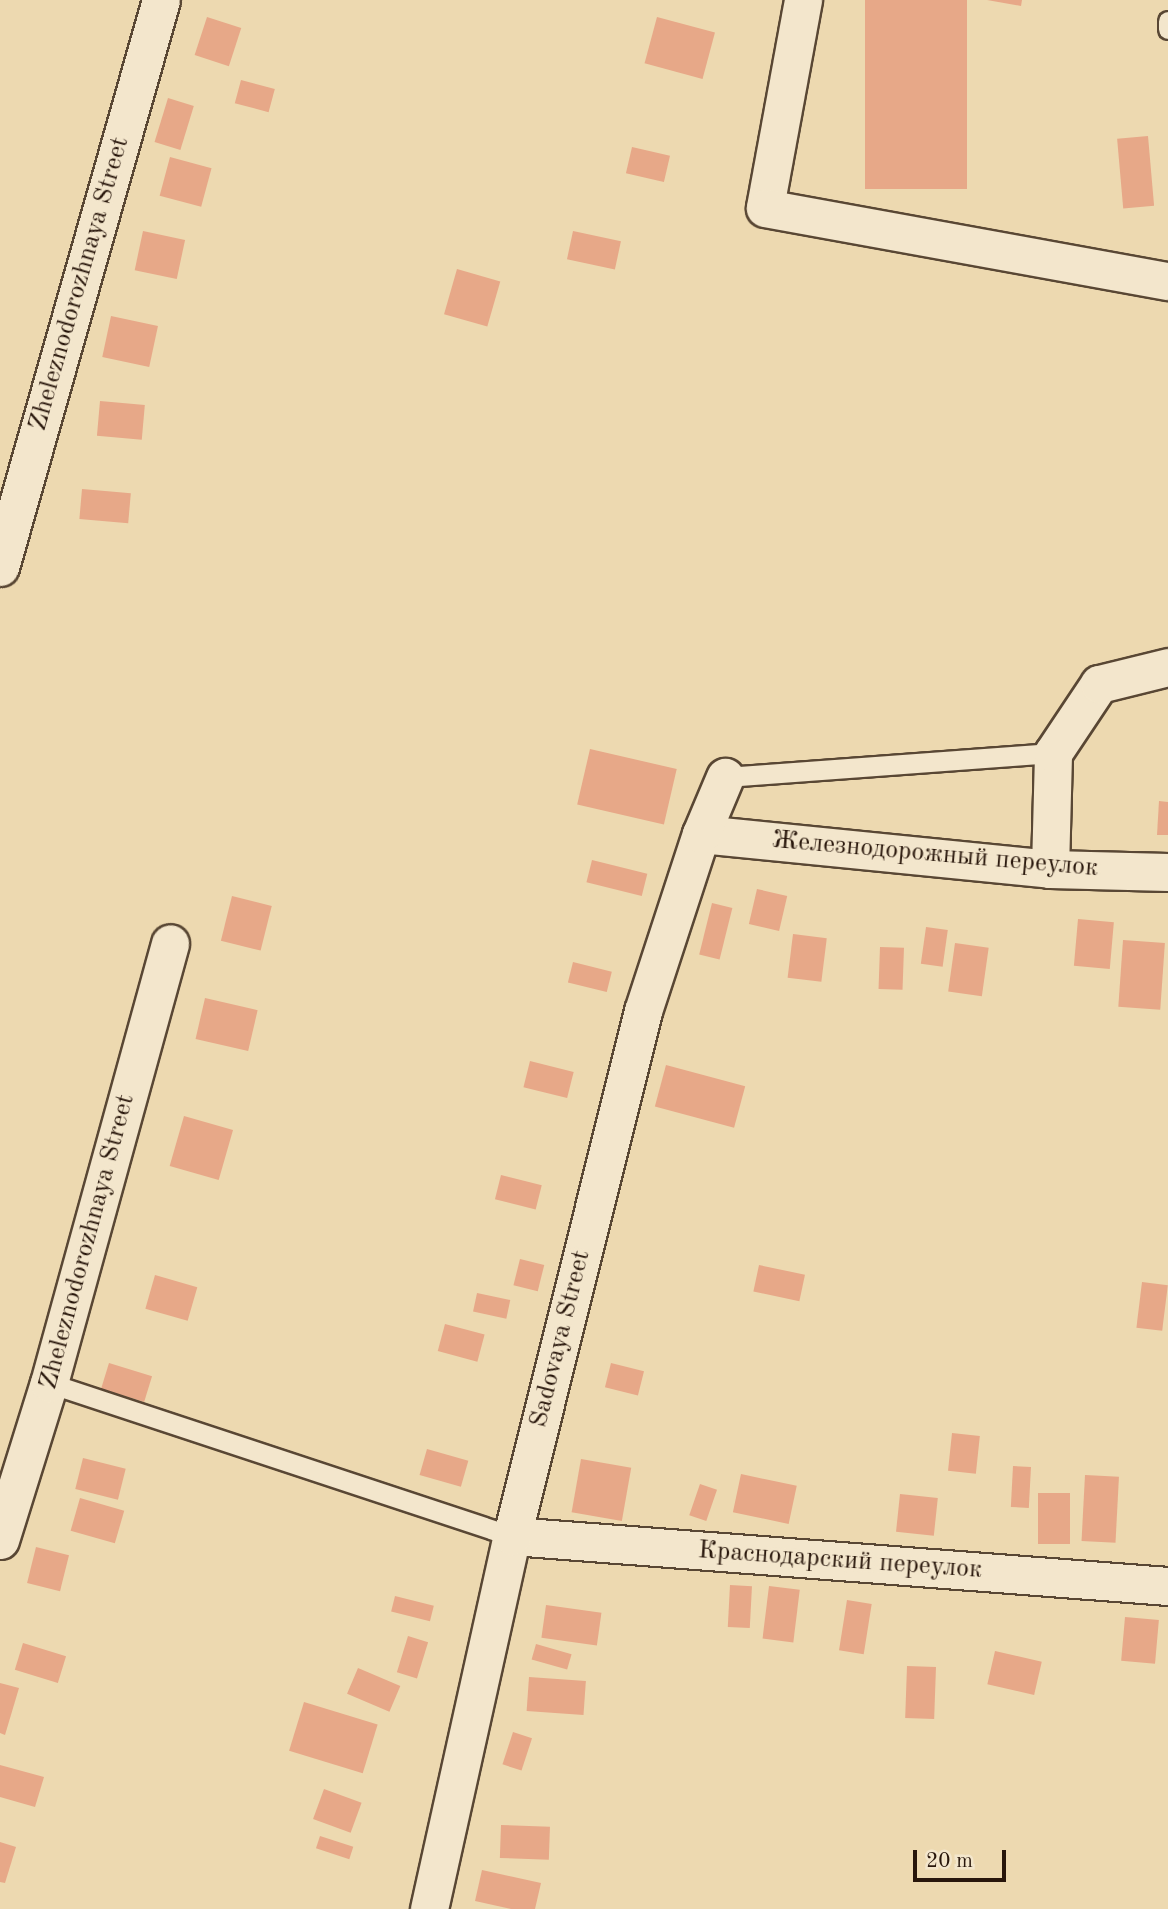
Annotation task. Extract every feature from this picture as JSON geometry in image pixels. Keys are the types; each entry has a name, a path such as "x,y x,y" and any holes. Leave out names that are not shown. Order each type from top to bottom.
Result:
{"street":[{"name":"Zheleznodorozhnaya Street","path":"0,567 161,0"},
{"path":"803,0 765,208 1168,281"},
{"path":"1050,869 1053,753 1099,684 1168,667"},
{"name":"Sadovaya Street","path":"429,1909 512,1536 643,1011 701,834 724,777"},
{"name":"Железнодорожный переулок","path":"701,834 1050,869 1168,872"},
{"name":"Zheleznodorozhnaya Street","path":"0,1540 49,1383 170,943"},
{"name":"Краснодарский переулок","path":"512,1536 1168,1586"}],"lane":[{"path":"1168,21 1168,29"},
{"path":"724,777 1053,753"},
{"path":"49,1383 512,1536"}],"building":[{"path":"865,0 967,0 967,189 865,189"},
{"path":"987,0 1022,0 1021,6"},
{"path":"207,17 241,28 229,66 195,55"},
{"path":"657,17 715,33 703,79 645,63"},
{"path":"241,80 275,89 269,112 235,103"},
{"path":"168,98 194,106 180,150 155,142"},
{"path":"1148,136 1154,206 1123,208 1117,139"},
{"path":"632,147 670,156 664,182 626,173"},
{"path":"170,157 212,168 201,207 160,196"},
{"path":"143,231 185,240 177,279 135,270"},
{"path":"573,231 621,241 615,270 567,259"},
{"path":"457,269 500,281 487,327 444,314"},
{"path":"111,316 158,326 149,367 102,357"},
{"path":"100,401 145,405 142,440 97,436"},
{"path":"82,489 131,493 128,523 79,519"},
{"path":"590,749 677,769 664,825 577,805"},
{"path":"1159,801 1168,802 1168,835 1157,835"},
{"path":"592,860 647,874 642,896 586,882"},
{"path":"757,889 787,896 779,931 749,924"},
{"path":"232,896 272,906 261,951 221,941"},
{"path":"712,903 732,908 720,960 699,954"},
{"path":"1078,919 1114,922 1110,969 1074,966"},
{"path":"926,927 948,930 943,967 921,964"},
{"path":"793,934 827,938 821,982 788,978"},
{"path":"1123,940 1165,943 1160,1010 1118,1007"},
{"path":"955,943 989,948 982,996 948,992"},
{"path":"880,947 904,948 903,990 879,989"},
{"path":"573,962 612,972 607,992 568,982"},
{"path":"205,998 258,1010 248,1051 196,1039"},
{"path":"530,1061 574,1072 567,1098 523,1087"},
{"path":"666,1065 745,1086 734,1128 655,1107"},
{"path":"184,1116 233,1130 219,1180 170,1166"},
{"path":"501,1175 542,1185 536,1209 495,1199"},
{"path":"520,1259 544,1265 538,1291 513,1285"},
{"path":"759,1265 805,1275 799,1301 753,1291"},
{"path":"155,1275 197,1287 188,1321 145,1309"},
{"path":"1142,1282 1168,1285 1162,1331 1136,1328"},
{"path":"477,1293 510,1300 506,1319 473,1312"},
{"path":"445,1324 485,1335 477,1362 438,1351"},
{"path":"109,1363 152,1376 144,1402 101,1389"},
{"path":"611,1363 644,1371 638,1395 605,1387"},
{"path":"952,1433 980,1436 976,1474 948,1471"},
{"path":"427,1449 468,1461 461,1487 420,1475"},
{"path":"83,1458 126,1469 118,1500 75,1489"},
{"path":"581,1459 631,1468 622,1521 572,1512"},
{"path":"1013,1466 1031,1467 1029,1508 1011,1507"},
{"path":"741,1474 797,1486 789,1524 733,1512"},
{"path":"1085,1475 1119,1477 1115,1543 1082,1541"},
{"path":"700,1484 717,1490 706,1521 689,1515"},
{"path":"1038,1493 1070,1493 1070,1544 1038,1544"},
{"path":"900,1494 938,1498 934,1536 896,1532"},
{"path":"80,1498 124,1511 115,1543 71,1531"},
{"path":"36,1547 69,1555 60,1591 27,1583"},
{"path":"730,1585 752,1586 750,1628 728,1627"},
{"path":"769,1586 800,1590 793,1642 763,1639"},
{"path":"395,1596 434,1606 430,1621 391,1612"},
{"path":"847,1600 872,1604 864,1654 839,1650"},
{"path":"546,1605 601,1613 597,1645 541,1638"},
{"path":"1125,1617 1159,1620 1155,1664 1121,1661"},
{"path":"408,1636 428,1642 417,1678 397,1672"},
{"path":"23,1643 66,1656 58,1683 15,1670"},
{"path":"536,1644 572,1654 567,1670 532,1659"},
{"path":"995,1651 1042,1662 1034,1695 987,1684"},
{"path":"907,1666 936,1667 934,1719 905,1718"},
{"path":"358,1668 400,1686 389,1712 347,1694"},
{"path":"529,1677 586,1681 583,1715 527,1711"},
{"path":"0,1683 19,1688 5,1735 0,1733"},
{"path":"304,1702 378,1725 363,1773 289,1751"},
{"path":"513,1732 532,1738 522,1771 502,1764"},
{"path":"0,1765 44,1777 35,1807 0,1797"},
{"path":"324,1789 362,1803 351,1833 313,1819"},
{"path":"501,1825 550,1827 549,1860 500,1858"},
{"path":"320,1836 353,1847 349,1859 316,1848"},
{"path":"0,1842 16,1847 5,1883 0,1882"},
{"path":"482,1870 541,1883 535,1909 511,1909 475,1901"}]}
